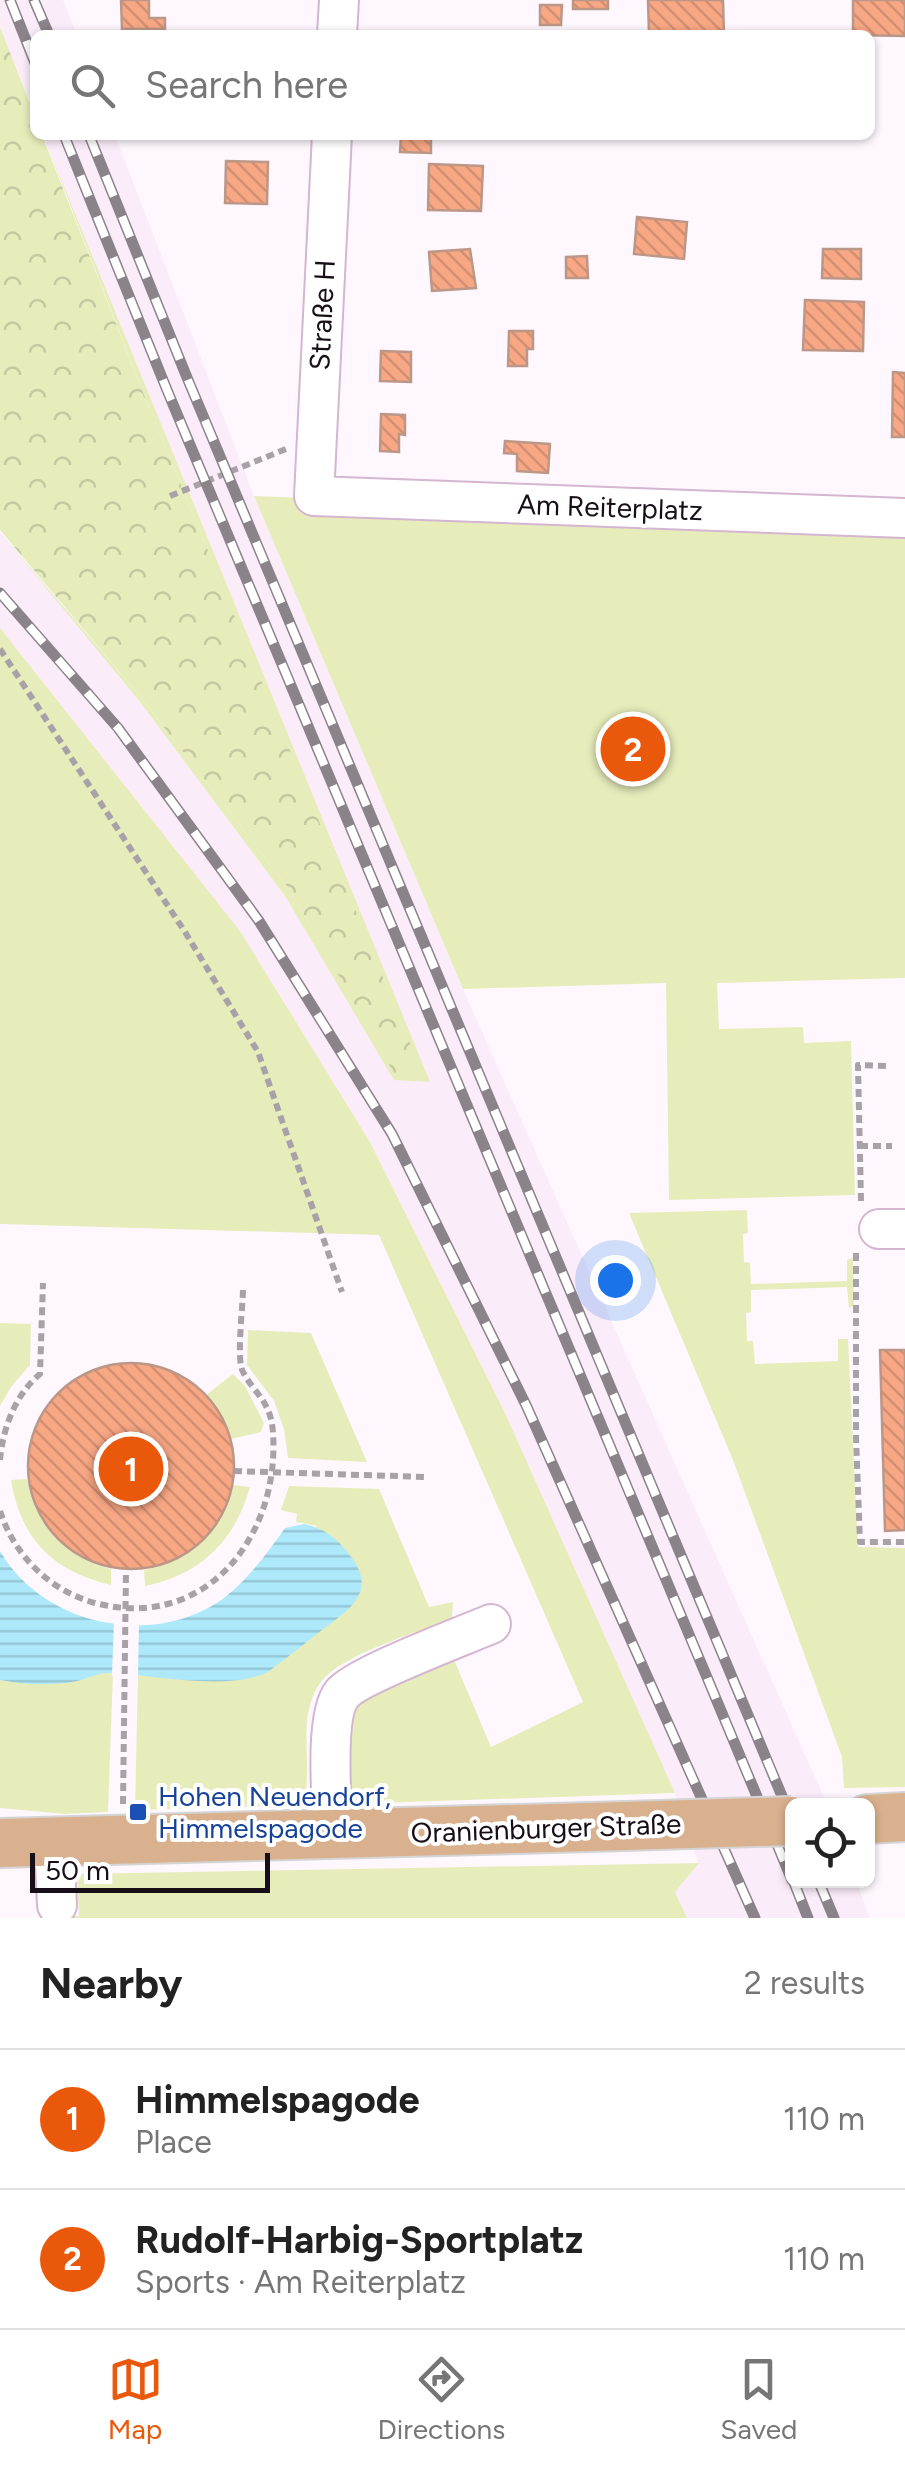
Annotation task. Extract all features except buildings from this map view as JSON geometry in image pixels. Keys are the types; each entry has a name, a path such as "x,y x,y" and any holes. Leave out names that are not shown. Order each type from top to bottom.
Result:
{"main road":[{"path":"875,1819 905,1818"},
{"name":"Oranienburger Straße","path":"0,1843 785,1821"}],"street":[{"path":"337,30 339,0"},
{"name":"Straße H","path":"314,496 332,140"},
{"name":"Am Reiterplatz","path":"314,496 905,518"},
{"path":"332,1834 332,1724 341,1694 365,1679 490,1624"},
{"path":"54,1842 57,1905"}],"path":[{"path":"170,496 315,437"},
{"path":"0,648 185,932 258,1052 342,1292"},
{"path":"888,1066 858,1065 860,1146 875,1226 856,1437 860,1542 905,1542"},
{"path":"860,1146 892,1146"},
{"path":"0,1460 13,1409 30,1382 40,1374 43,1283"},
{"path":"0,1511 18,1549 36,1570 85,1600 126,1608 180,1600 224,1573 253,1538 263,1515 272,1472 273,1430 266,1404 241,1370 244,1289"},
{"path":"234,1471 426,1477"},
{"path":"123,1765 126,1570"}],"shaded area":[{"path":"0,0 63,0 75,30 30,30 30,102 0,27"},
{"path":"45,140 117,140 254,496 463,989 824,1798 785,1798 785,1888 859,1888 870,1918 687,1918 675,1892 698,1863 675,1794 505,1413 370,1142 240,931 0,628 0,532 140,702 285,896 394,1079 429,1081"}],"green space":[{"path":"0,27 30,103 30,140 44,140 146,400 424,1077 395,1075 290,890 143,700 0,530"},
{"path":"45,140 430,1082 394,1080 285,896 140,702 0,532 143,700 290,890 395,1074 423,1076 146,400"},
{"path":"254,496 905,521 905,978 717,983 719,1029 803,1027 804,1043 851,1041 855,1195 669,1200 666,983 463,989"},
{"path":"0,628 240,931 370,1142 505,1413 675,1793 350,1804 347,1722 363,1695 447,1659 455,1662 491,1747 583,1702 379,1235 0,1224"},
{"path":"747,1210 744,1262 750,1263 751,1284 847,1281 847,1260 853,1258 854,1306 849,1308 847,1287 751,1290 751,1312 746,1313 747,1341 753,1341 755,1364 838,1361 838,1339 848,1339 858,1547 905,1548 905,1787 844,1788 842,1757 733,1460 629,1213"},
{"path":"0,1323 31,1324 30,1365 0,1406"},
{"path":"248,1330 311,1333 367,1462 288,1458 284,1429 274,1401 247,1365"},
{"path":"233,1374 245,1386 264,1423 261,1432 231,1439 219,1411 206,1395"},
{"path":"27,1479 46,1525 80,1556 111,1569 111,1585 56,1561 31,1535 11,1480"},
{"path":"234,1485 250,1487 225,1539 198,1564 165,1581 145,1586 144,1570 176,1559 212,1529"},
{"path":"289,1486 379,1489 429,1607 453,1602 452,1618 368,1651 337,1667 321,1681 307,1720 304,1805 135,1810 138,1675 193,1680 317,1526 296,1522 297,1514 281,1510"},
{"path":"104,1672 113,1674 108,1812 65,1814 0,1808 0,1680 52,1683"},
{"path":"699,1863 675,1892 687,1918 34,1918 79,1916 77,1874"}],"water":[{"path":"304,1524 324,1531 344,1548 358,1568 361,1590 340,1616 268,1672 232,1681 107,1673 58,1684 0,1680 0,1551 19,1577 43,1597 71,1612 102,1622 166,1623 196,1614 224,1598 250,1574 285,1528"}],"pier":[{"path":"114,1620 139,1621 138,1677 112,1676"}],"railway":[{"path":"10,0 30,50"},
{"path":"34,0 47,30"},
{"path":"66,140 167,390 785,1863"},
{"path":"91,140 785,1803"},
{"path":"0,593 118,728 259,921 392,1134 526,1405 755,1918"},
{"path":"796,1888 808,1918"},
{"path":"821,1888 834,1918"}],"place":[{"name":"Rudolf-Harbig-Sportplatz","path":"633,749"},
{"name":"Himmelspagode","path":"131,1469"},
{"name":"Hohen Neuendorf, Himmelspagode","path":"138,1812"}]}
